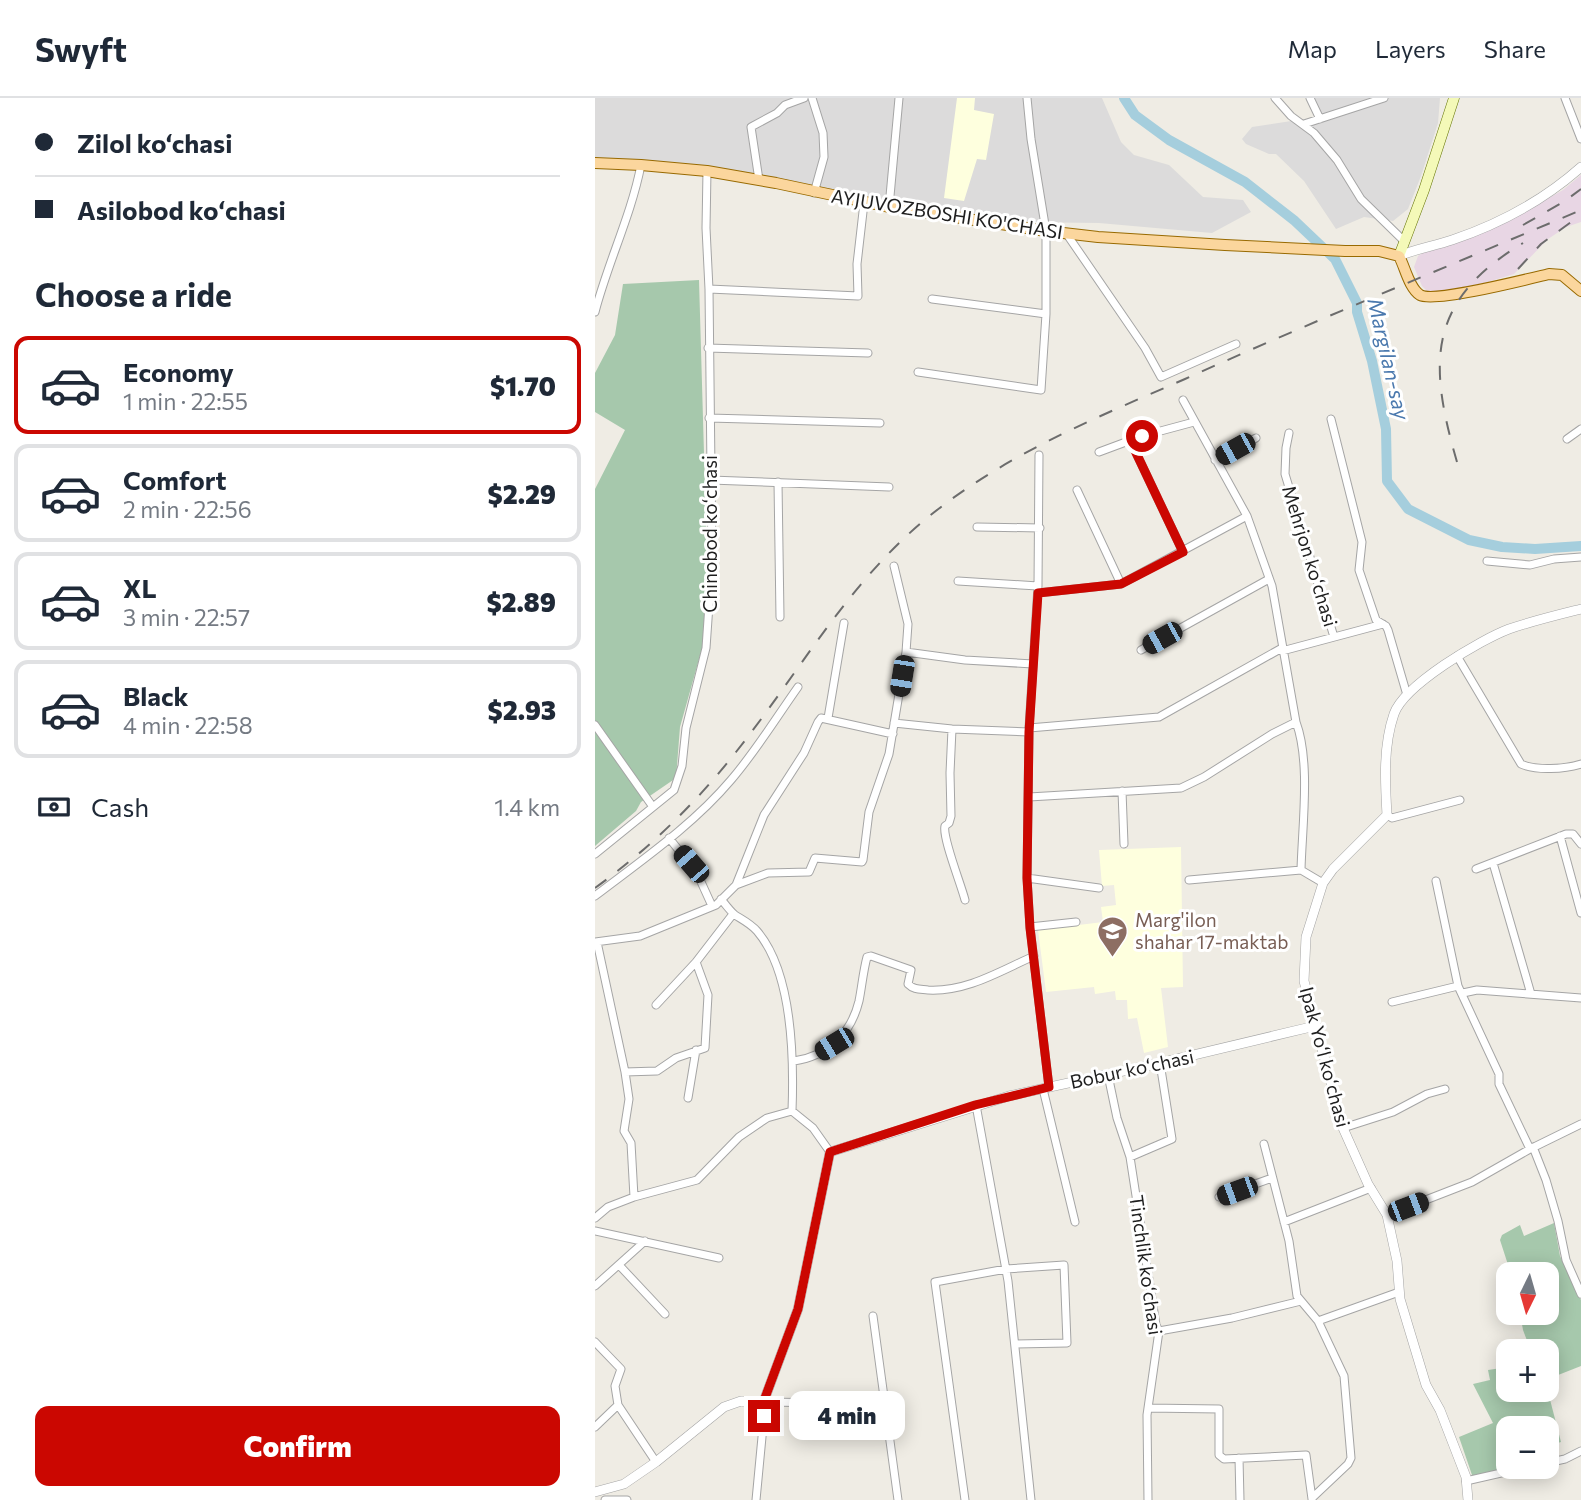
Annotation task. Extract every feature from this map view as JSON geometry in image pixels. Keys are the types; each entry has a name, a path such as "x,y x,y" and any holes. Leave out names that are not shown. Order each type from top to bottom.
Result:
{"main road":[{"path":"1454,98 1399,256 1415,291 1422,296 1443,296 1549,274 1562,275 1581,290"},
{"name":"AYJUVOZBOSHI KO'CHASI","path":"595,163 642,164 707,171 864,203 1046,231 1302,249 1379,251 1399,256"}],"street":[{"path":"759,180 751,127 777,113 785,105 804,98"},
{"path":"812,98 823,133 824,157 814,192"},
{"path":"889,207 899,98"},
{"path":"918,372 1041,390 1046,314 1046,231 1027,98"},
{"path":"1275,98 1291,116 1304,124 1337,160 1361,199 1403,241"},
{"path":"1310,98 1320,119"},
{"path":"1304,124 1384,98"},
{"path":"1565,98 1581,139"},
{"path":"595,312 603,281 629,214 642,164"},
{"path":"1399,256 1453,240 1505,217 1559,186 1581,167"},
{"name":"Chinobod koʻchasi","path":"595,854 674,790 682,766 686,728 706,648 712,562 707,171"},
{"path":"709,289 858,296 857,264 864,203"},
{"path":"1066,233 1145,348 1161,377 1236,344"},
{"path":"932,299 1046,314"},
{"path":"708,348 868,353"},
{"path":"1183,400 1247,516 1269,579 1299,732 1304,786 1301,870"},
{"path":"709,418 880,423"},
{"path":"1331,419 1362,542 1359,570 1376,620 1388,629 1407,695"},
{"path":"1099,452 1130,440 1194,422"},
{"path":"1567,439 1581,429"},
{"name":"Mehrjon koʻchasi","path":"1289,433 1285,474 1334,637"},
{"path":"1215,460 1256,438"},
{"path":"1130,440 1183,552"},
{"path":"1039,455 1040,528 1029,730 1027,878 1046,1088 1075,1222"},
{"path":"711,480 889,487"},
{"path":"778,482 780,617"},
{"path":"1077,490 1121,584"},
{"path":"958,581 1038,589 1121,584 1247,516"},
{"path":"977,527 1040,528"},
{"path":"1487,561 1530,565 1554,559 1581,557"},
{"path":"633,1197 631,1143 624,1131 629,1098 596,942 640,936 712,906 736,885 768,873 809,872 815,858 862,862 869,812 893,734 906,652 908,624 894,566"},
{"path":"1141,650 1269,579"},
{"path":"1460,800 1392,818 1387,815 1385,764 1395,712 1407,695 1457,656 1507,630 1581,608"},
{"path":"828,718 844,623"},
{"name":"Mehrjon koʻchasi","path":"894,723 952,729 1029,730 1159,717 1282,650 1383,624"},
{"path":"906,652 965,660 1033,664"},
{"path":"1457,656 1521,764 1530,767 1581,764"},
{"path":"595,896 692,820 732,780 798,687"},
{"path":"736,885 764,815 804,753 821,718 893,734"},
{"path":"1029,797 1181,788 1296,722"},
{"path":"595,725 653,807"},
{"path":"952,729 951,816 949,824 945,826 944,835 965,900"},
{"path":"1122,791 1124,844"},
{"name":"Ipak Yoʻl koʻchasi","path":"1387,815 1333,869 1323,883 1306,937 1304,981 1343,1128 1387,1215 1397,1261 1399,1292 1426,1385 1440,1410 1466,1482 1468,1500"},
{"path":"1476,869 1560,836 1573,834 1581,844"},
{"path":"1560,836 1581,913"},
{"path":"669,838 697,873 712,906"},
{"path":"1493,863 1531,994"},
{"path":"1189,880 1301,870 1323,883"},
{"path":"1027,878 1099,888"},
{"path":"1436,881 1461,990 1499,1074 1499,1084 1546,1180 1566,1260 1581,1294"},
{"path":"721,899 733,914 758,931 775,958 781,975 794,1061 792,1111"},
{"path":"656,1004 696,962 733,914"},
{"path":"1030,928 1076,922"},
{"path":"794,1061 810,1059 844,1035 859,1002 861,976 867,957 911,970 908,984 914,989 944,990 972,984 1034,956"},
{"path":"625,1072 657,1071 676,1058 705,1048 708,995 696,962"},
{"path":"1392,1002 1461,990 1581,998"},
{"name":"Bobur koʻchasi","path":"830,1152 975,1105 1315,1026"},
{"path":"688,1098 696,1050"},
{"path":"1130,1157 1172,1139 1160,1063"},
{"name":"Tinchlik koʻchasi","path":"1108,1075 1117,1118 1130,1157 1159,1331 1148,1408 1147,1500"},
{"path":"1343,1128 1393,1112 1427,1094 1445,1089"},
{"path":"975,1105 1006,1269 1031,1500"},
{"path":"756,1500 763,1404 798,1309 830,1152 813,1128 792,1111"},
{"path":"595,1218 608,1207 633,1197 697,1180 739,1137 767,1118 792,1111"},
{"path":"1387,1215 1472,1182 1531,1148 1581,1124"},
{"path":"1264,1144 1293,1261 1295,1286 1301,1301 1318,1321 1344,1376 1351,1458 1312,1499"},
{"path":"1219,1197 1272,1178"},
{"path":"1284,1222 1371,1188"},
{"path":"595,1231 719,1258"},
{"path":"595,1286 645,1241"},
{"path":"619,1265 665,1314"},
{"path":"965,1500 935,1282 1006,1269 1064,1265 1067,1343 1016,1344"},
{"path":"1318,1321 1399,1292"},
{"path":"1159,1331 1232,1318 1301,1301"},
{"path":"873,1316 898,1500"},
{"path":"595,1342 621,1368 615,1386 618,1405 656,1462"},
{"path":"595,1492 624,1484 724,1407 741,1401 763,1404 837,1403"},
{"path":"595,1427 618,1405"},
{"path":"1148,1408 1217,1408 1220,1413 1219,1455 1224,1458 1306,1455 1312,1499"},
{"path":"1559,1460 1581,1451"},
{"path":"1239,1458 1240,1500"},
{"path":"1466,1482 1496,1475"},
{"path":"605,1500 627,1500"}],"shaded area":[{"path":"595,98 1102,98 1121,142 1134,155 1169,165 1203,197 1243,200 1251,212 1212,233 1099,223 1015,222 963,217 757,177 595,161"},
{"path":"957,98 975,98 974,110 994,114 986,160 977,159 964,201 944,198"},
{"path":"1311,98 1440,98 1438,123 1421,176 1408,209 1393,221 1364,217 1336,229 1304,181 1276,154 1269,154 1246,144 1242,139 1252,127 1318,117"},
{"path":"1581,175 1581,222 1566,227 1548,239 1514,274 1449,290 1428,292 1422,286 1414,267 1418,256 1514,218 1563,190"},
{"path":"699,280 708,592 703,645 680,727 676,778 641,802 636,811 595,846 595,489 625,430 595,412 595,373 615,335 623,284"},
{"name":"Marg'ilon shahar 17-maktab","path":"1181,847 1183,987 1161,988 1168,1047 1144,1053 1137,1018 1128,1019 1127,1000 1116,1000 1115,991 1095,994 1094,987 1046,992 1038,930 1103,922 1101,907 1116,905 1114,885 1102,886 1099,850"},
{"path":"1554,1223 1560,1256 1581,1300 1581,1366 1559,1375 1559,1339 1526,1339 1522,1325 1559,1325 1559,1262 1507,1262 1500,1240 1502,1235 1520,1225 1524,1236"},
{"path":"1496,1369 1496,1402 1551,1402 1554,1416 1496,1416 1496,1474 1476,1478 1472,1475 1459,1437 1493,1423 1473,1384 1490,1380 1488,1370"}],"waterway":[{"name":"Margilan-say","path":"1124,98 1135,115 1169,140 1245,182 1295,221 1335,259 1357,303 1357,312 1372,361 1386,429 1387,481 1408,509 1469,540 1502,547 1535,549 1581,546"}],"railway":[{"path":"1523,225 1581,189"},
{"path":"595,888 653,842 704,790 759,722 845,603 894,548 921,523 982,478 1082,425 1581,210"},
{"path":"1518,269 1541,244 1571,222"},
{"path":"1457,462 1442,394 1440,364 1443,337 1452,311 1468,288 1491,265 1523,243"}],"place":[{"name":"Marg'ilon shahar 17-maktab","path":"1112,958"}],"route":[{"path":"764,1416 762,1406 798,1309 830,1152 975,1105 1049,1087 1030,928 1027,878 1029,732 1038,593 1121,584 1183,552 1130,440 1142,436"}]}
